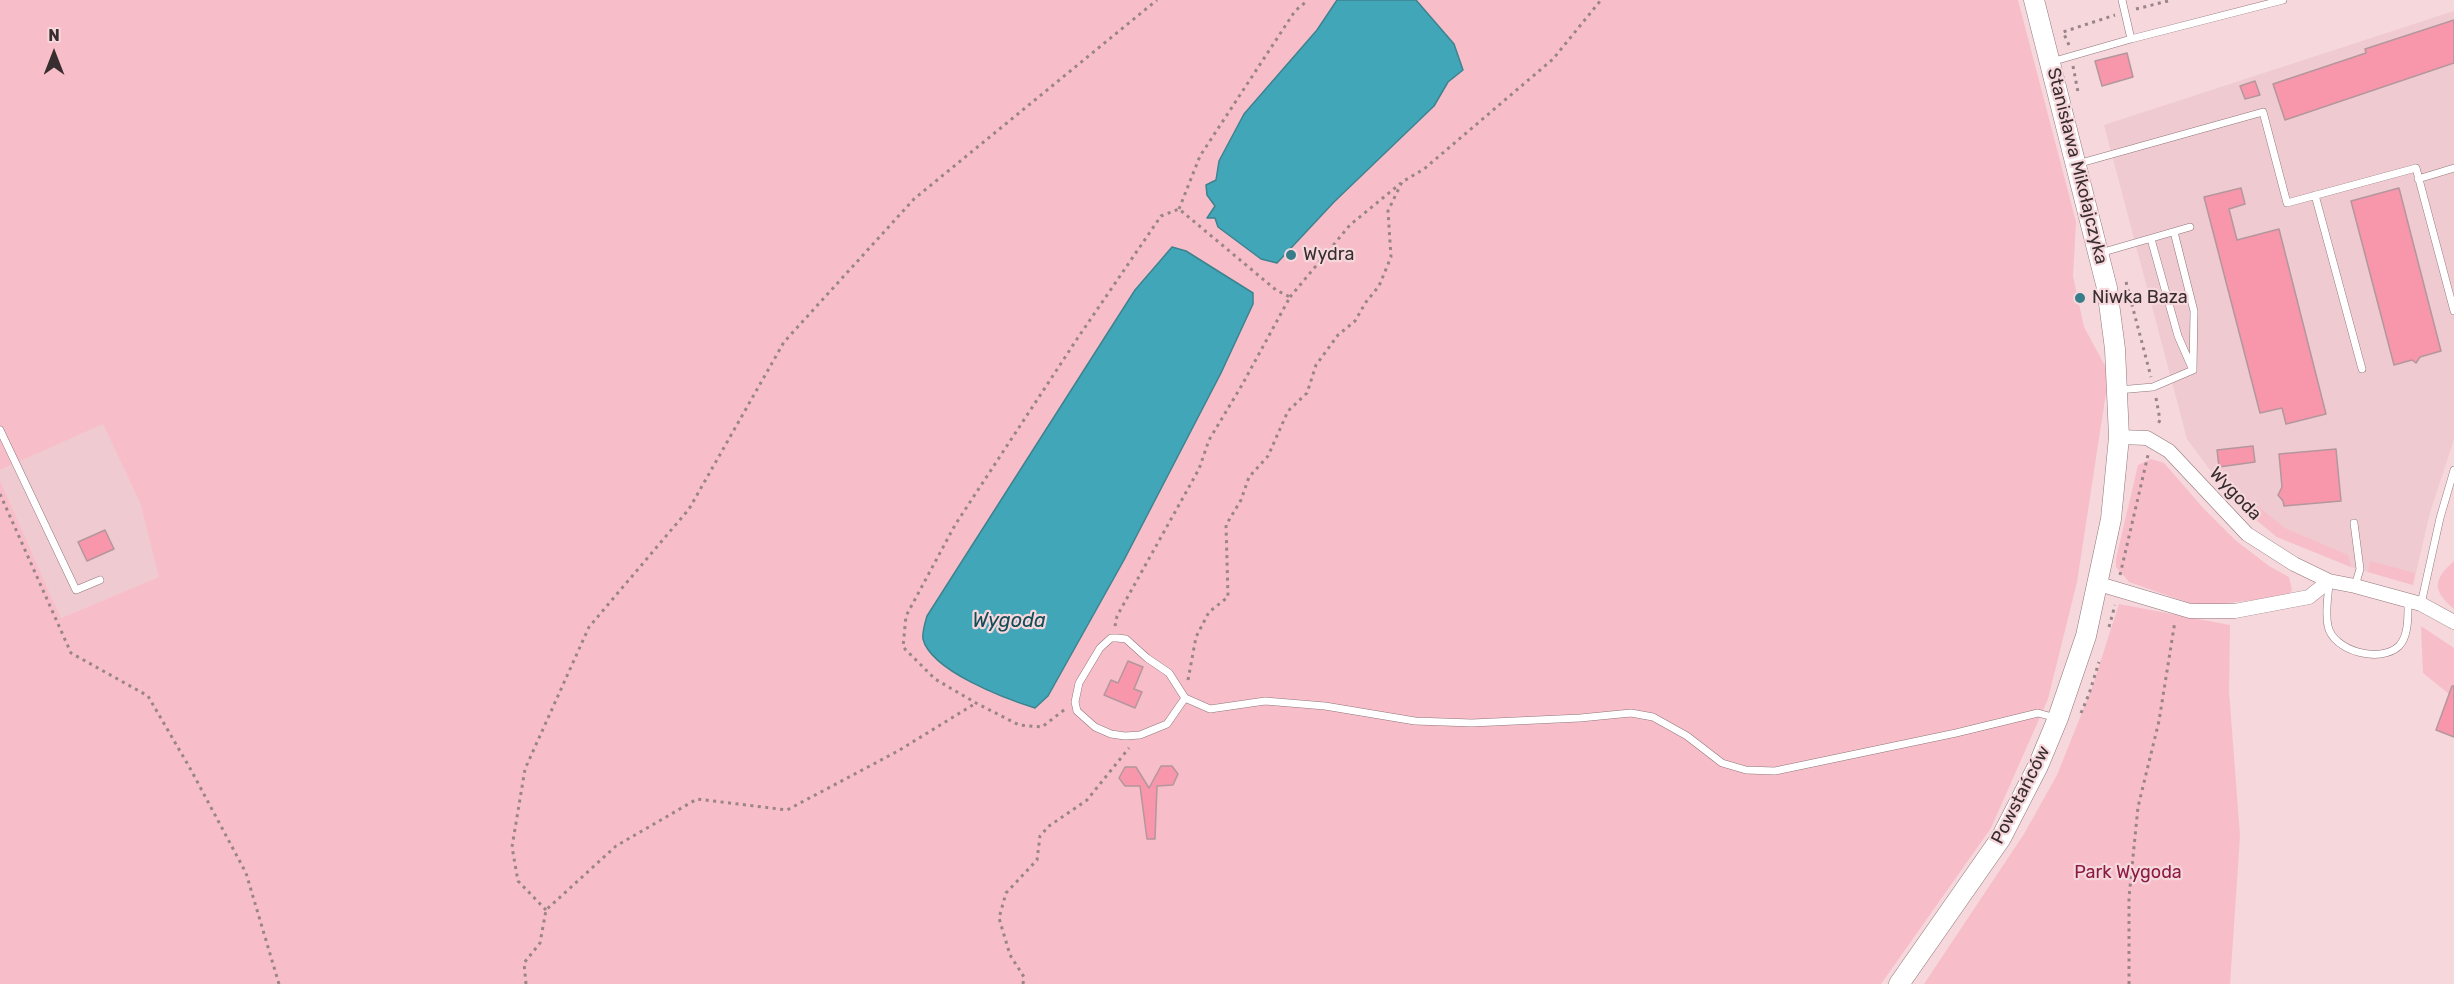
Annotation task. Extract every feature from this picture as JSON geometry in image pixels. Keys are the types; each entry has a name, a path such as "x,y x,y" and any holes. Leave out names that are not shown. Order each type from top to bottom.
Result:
{"street":[{"name":"Stanisława Mikołajczyka","path":"2034,0 2078,164 2109,251 2107,288 2118,390 2119,437 2111,519 2099,584"},
{"name":"Wygoda","path":"2119,437 2147,438 2169,451 2247,534 2294,564 2329,581 2355,585 2415,602 2454,622"},
{"path":"2099,584 2190,611 2235,611 2309,597 2329,581"},
{"name":"Powstańców","path":"1899,984 2001,838 2038,766 2058,718 2086,636 2099,584"}],"lane":[{"path":"2122,0 2131,39"},
{"path":"2051,62 2283,0"},
{"path":"2078,164 2263,112 2288,203 2416,168 2454,311"},
{"path":"2418,179 2454,168"},
{"path":"2315,195 2362,369"},
{"path":"2109,251 2190,228"},
{"path":"2174,232 2194,311 2193,370"},
{"path":"2151,239 2178,336 2193,370"},
{"path":"2118,390 2153,387 2193,370"},
{"path":"0,430 76,590 100,579"},
{"path":"2329,581 2328,626 2333,638 2354,651 2382,655 2399,646 2415,602 2454,470"},
{"path":"2354,523 2360,569 2355,585"},
{"path":"1185,698 1167,724 1140,735 1111,734 1095,727 1077,711 1076,702 1079,683 1090,663 1100,648 1112,638 1126,639 1147,658 1169,673 1185,698 1210,709 1265,701 1325,706 1415,721 1472,723 1631,713 1653,717 1678,731 1722,763 1746,770 1775,771 1956,734 2038,713 2058,718"}],"path":[{"path":"546,910 518,881 512,847 525,769 589,627 689,509 784,342 914,199 1157,0"},
{"path":"1179,210 1200,156 1295,11 1308,0"},
{"path":"1112,638 1117,616 1199,469 1209,440 1290,297 1350,225 1402,182 1424,169 1553,58 1601,0"},
{"path":"2079,96 2072,56 2063,32 2086,23"},
{"path":"1185,698 1196,637 1209,612 1228,597 1226,525 1241,500 1249,477 1268,456 1288,411 1307,393 1316,365 1338,335 1355,321 1379,286 1391,258 1388,211 1402,182"},
{"path":"1179,210 1276,290 1290,297"},
{"path":"1076,702 1042,727 1019,725 976,704 935,679 903,647 906,615 955,525 1077,339 1161,216 1179,210"},
{"path":"2109,251 2153,387"},
{"path":"0,494 71,653 148,696 191,770 246,873 279,984"},
{"path":"2129,984 2129,897 2139,807 2159,721 2178,608"},
{"path":"526,984 524,963 540,943 546,910 616,846 697,799 787,810 898,751 976,704"},
{"path":"1023,984 1024,977 1010,955 999,918 1006,893 1037,860 1040,836 1049,826 1087,800 1140,735"}],"shaded area":[{"path":"2454,11 2454,439 2430,513 2413,585 2351,567 2277,537 2233,501 2187,439 2104,125"},
{"path":"103,423 140,503 160,577 61,618 0,480 0,470"}],"green space":[{"path":"0,0 1337,0 1317,30 1244,114 1219,161 1216,180 1207,195 1215,206 1207,218 1215,218 1277,263 1334,202 1434,106 1448,82 1463,70 1454,44 1416,0 2018,0 2076,222 2073,276 2084,327 2109,373 2077,582 2048,699 1991,828 1881,984 0,984 0,480 61,618 159,577 140,503 103,424 0,470","holes":["1186,251 1252,293 1253,304 1221,373 1124,560 1048,696 1035,708 1009,700 973,684 923,635 927,616 1135,290 1162,257"]},
{"path":"2151,459 2164,463 2235,540 2269,566 2289,577 2292,590 2288,596 2210,605 2189,603 2129,582 2116,567 2116,559 2138,465"},
{"path":"2245,496 2285,528 2348,555 2351,567 2277,537 2233,501"},
{"path":"2370,561 2415,573 2413,585 2368,572"},
{"path":"2454,561 2454,609 2442,596 2438,585 2442,574"},
{"name":"Park Wygoda","path":"2119,604 2230,625 2229,691 2240,836 2230,984 1924,984 2024,834 2057,775 2093,685"},
{"path":"2421,626 2454,648 2454,698 2423,673"}],"water":[{"path":"1337,0 1416,0 1454,44 1463,70 1448,82 1434,106 1334,202 1277,263 1261,259 1218,227 1215,218 1207,218 1215,206 1207,195 1206,185 1216,180 1219,161 1244,114 1317,30"},
{"name":"Wygoda","path":"1172,247 1186,251 1253,293 1253,304 1221,373 1124,560 1048,696 1035,708 989,691 954,673 940,662 929,651 923,639 927,616 1135,290"}],"building":[{"path":"2454,20 2454,63 2285,120 2273,84 2366,53 2365,49"},
{"path":"2127,53 2133,77 2102,86 2095,61"},
{"path":"2255,81 2260,95 2245,99 2240,86"},
{"path":"2241,188 2245,204 2229,209 2237,240 2279,229 2326,414 2286,424 2282,408 2260,413 2204,197"},
{"path":"2399,188 2441,351 2420,357 2416,363 2412,360 2394,365 2351,201"},
{"path":"2253,446 2255,462 2219,467 2217,450"},
{"path":"2336,449 2341,501 2284,506 2278,495 2282,487 2279,454"},
{"path":"105,530 114,549 87,561 78,542"},
{"path":"1128,661 1143,667 1134,689 1142,692 1135,708 1104,695 1111,680 1118,683"},
{"path":"2452,686 2454,686 2454,737 2436,730"},
{"path":"1161,766 1172,766 1178,774 1173,785 1157,786 1155,839 1147,839 1140,786 1125,786 1119,778 1125,767 1136,767 1149,788"}],"place":[{"name":"Wydra","path":"1291,255"},
{"name":"Niwka Baza","path":"2080,298"}]}
